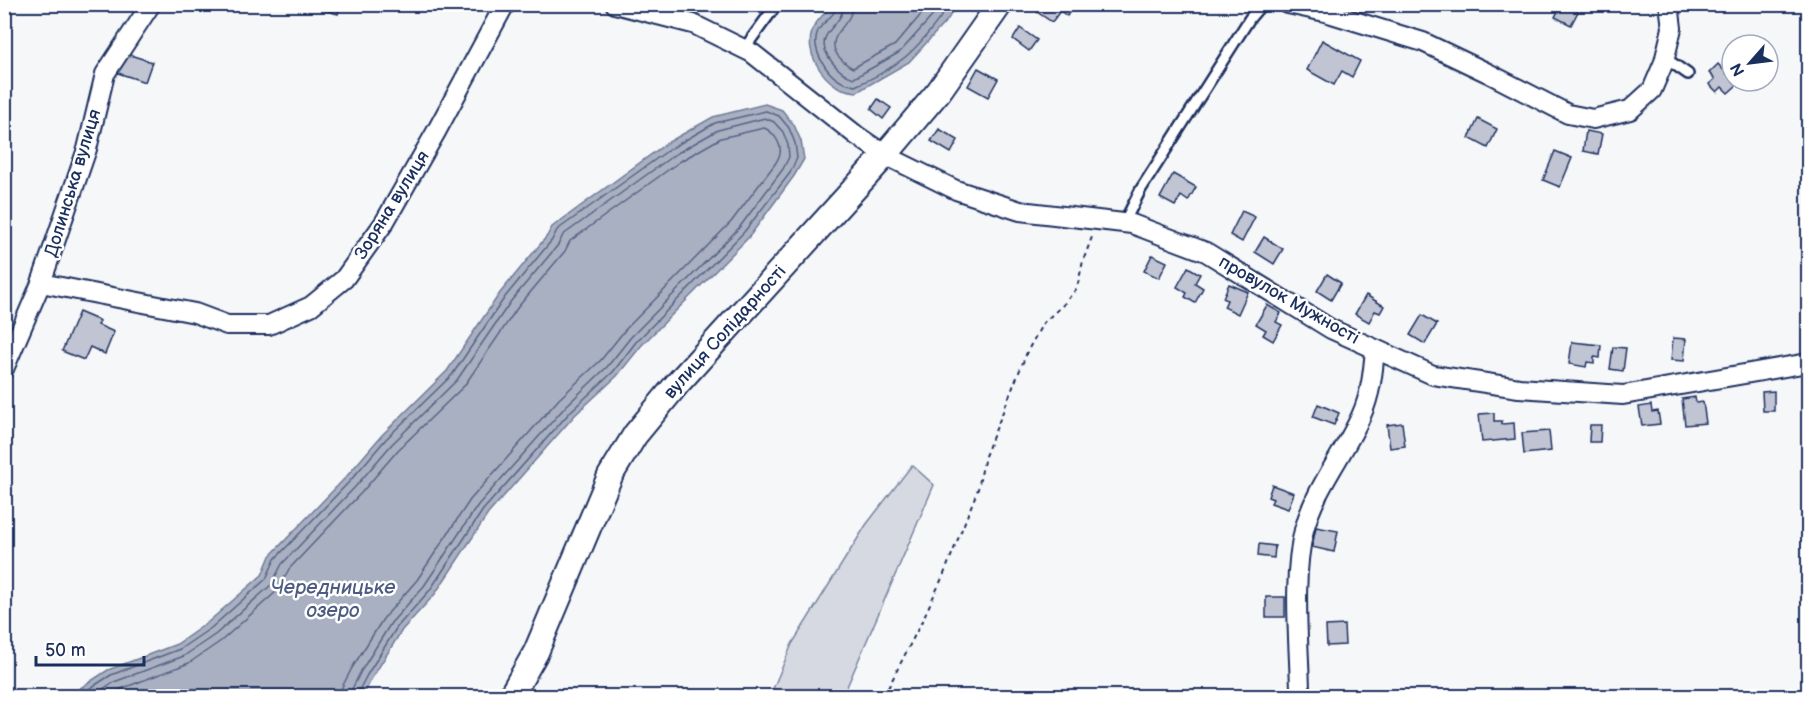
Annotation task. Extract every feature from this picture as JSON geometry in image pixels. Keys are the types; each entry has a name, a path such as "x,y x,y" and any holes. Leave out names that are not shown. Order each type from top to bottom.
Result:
{"main road":[{"name":"вулиця Солідарності","path":"511,696 536,652 610,476 635,435 676,384 885,155 939,91 1000,4"}],"street":[{"name":"Долинська вулиця","path":"4,369 41,283 87,149 105,74 151,4"},
{"name":"Зоряна вулиця","path":"41,283 195,313 227,325 269,325 311,306 344,279 384,223 505,4"},
{"name":"провулок Мужності","path":"615,4 693,24 752,53 885,155 956,190 1020,211 1132,224 1206,252 1331,329 1433,375 1519,388 1623,395 1809,363"},
{"path":"1288,4 1325,12 1423,42 1568,114 1593,119 1630,110 1652,90 1665,58 1672,28 1669,4"},
{"path":"1300,690 1298,573 1305,529 1323,484 1361,415 1372,384 1375,349"}],"lane":[{"path":"744,49 777,4"},
{"path":"1124,223 1141,189 1250,18 1262,4"},
{"path":"1665,58 1688,74"}],"path":[{"path":"884,696 944,574 978,489 985,456 1028,350 1043,323 1064,304 1077,288 1083,261 1098,220"}],"shaded area":[{"path":"912,465 934,485 843,696 770,696 792,644 866,525"}],"water":[{"path":"833,5 956,5 948,19 909,62 857,92 842,89 831,82 820,70 812,55 810,39 813,27"},
{"name":"Чередницьке озеро","path":"765,104 782,110 794,125 801,141 804,159 794,176 749,237 641,346 617,376 575,415 488,514 435,594 402,630 363,696 68,696 108,670 177,644 207,623 262,575 270,556 346,477 382,435 447,371 500,293 552,227 667,143 713,117"}],"building":[{"path":"325,4 341,4 338,14 324,10"},
{"path":"1042,4 1069,4 1073,7 1067,16 1060,11 1052,22 1037,12"},
{"path":"1562,4 1582,4 1571,25 1555,17"},
{"path":"1020,28 1037,40 1029,51 1013,39"},
{"path":"1322,40 1360,61 1352,77 1342,71 1334,85 1307,70"},
{"path":"121,52 152,62 145,82 115,72"},
{"path":"1718,64 1720,66 1720,89 1717,92 1709,84 1715,79 1709,73"},
{"path":"978,68 998,79 988,97 968,86"},
{"path":"878,99 891,108 883,119 871,109"},
{"path":"1478,119 1497,129 1488,148 1469,138"},
{"path":"939,129 958,140 951,153 931,141"},
{"path":"1586,131 1602,134 1598,154 1583,151"},
{"path":"1555,151 1572,158 1560,187 1543,180"},
{"path":"1173,174 1196,187 1188,201 1181,196 1175,206 1160,198"},
{"path":"1242,211 1255,217 1242,242 1230,235"},
{"path":"1264,237 1283,249 1274,264 1255,252"},
{"path":"1152,255 1167,262 1159,278 1144,271"},
{"path":"1188,267 1200,274 1195,283 1203,288 1195,303 1185,297 1187,293 1177,287"},
{"path":"1327,274 1341,283 1331,300 1317,291"},
{"path":"1229,284 1248,292 1238,314 1224,307 1227,300 1223,298"},
{"path":"1366,295 1384,306 1380,313 1375,311 1369,322 1355,314"},
{"path":"1267,305 1281,313 1276,322 1282,325 1273,341 1263,335 1266,330 1256,324"},
{"path":"79,312 100,321 98,325 114,332 105,354 90,347 84,360 62,351"},
{"path":"1422,315 1437,324 1425,344 1410,335"},
{"path":"1673,338 1686,339 1684,361 1671,360"},
{"path":"1572,342 1601,345 1600,358 1594,357 1594,363 1587,362 1586,367 1569,364"},
{"path":"1613,347 1626,348 1623,371 1610,369"},
{"path":"1774,391 1774,411 1763,411 1762,392"},
{"path":"1695,397 1696,403 1703,402 1706,423 1685,425 1682,399"},
{"path":"1318,404 1339,413 1334,425 1313,417"},
{"path":"1651,405 1652,412 1658,411 1660,424 1642,426 1639,407"},
{"path":"1494,413 1494,421 1502,421 1502,424 1514,423 1515,439 1482,442 1479,414"},
{"path":"1402,423 1405,446 1390,448 1387,425"},
{"path":"1590,425 1601,425 1600,442 1589,442"},
{"path":"1549,431 1551,451 1524,454 1522,433"},
{"path":"1272,485 1294,493 1288,509 1271,503 1273,499 1268,497"},
{"path":"1316,527 1338,531 1334,552 1312,547"},
{"path":"1259,544 1275,546 1274,558 1258,556"},
{"path":"1266,597 1285,597 1285,617 1266,617"},
{"path":"1344,625 1345,645 1327,646 1326,626"},
{"path":"1223,690 1234,695 1234,696 1220,696"},
{"path":"1336,691 1356,691 1356,696 1336,696"}]}
